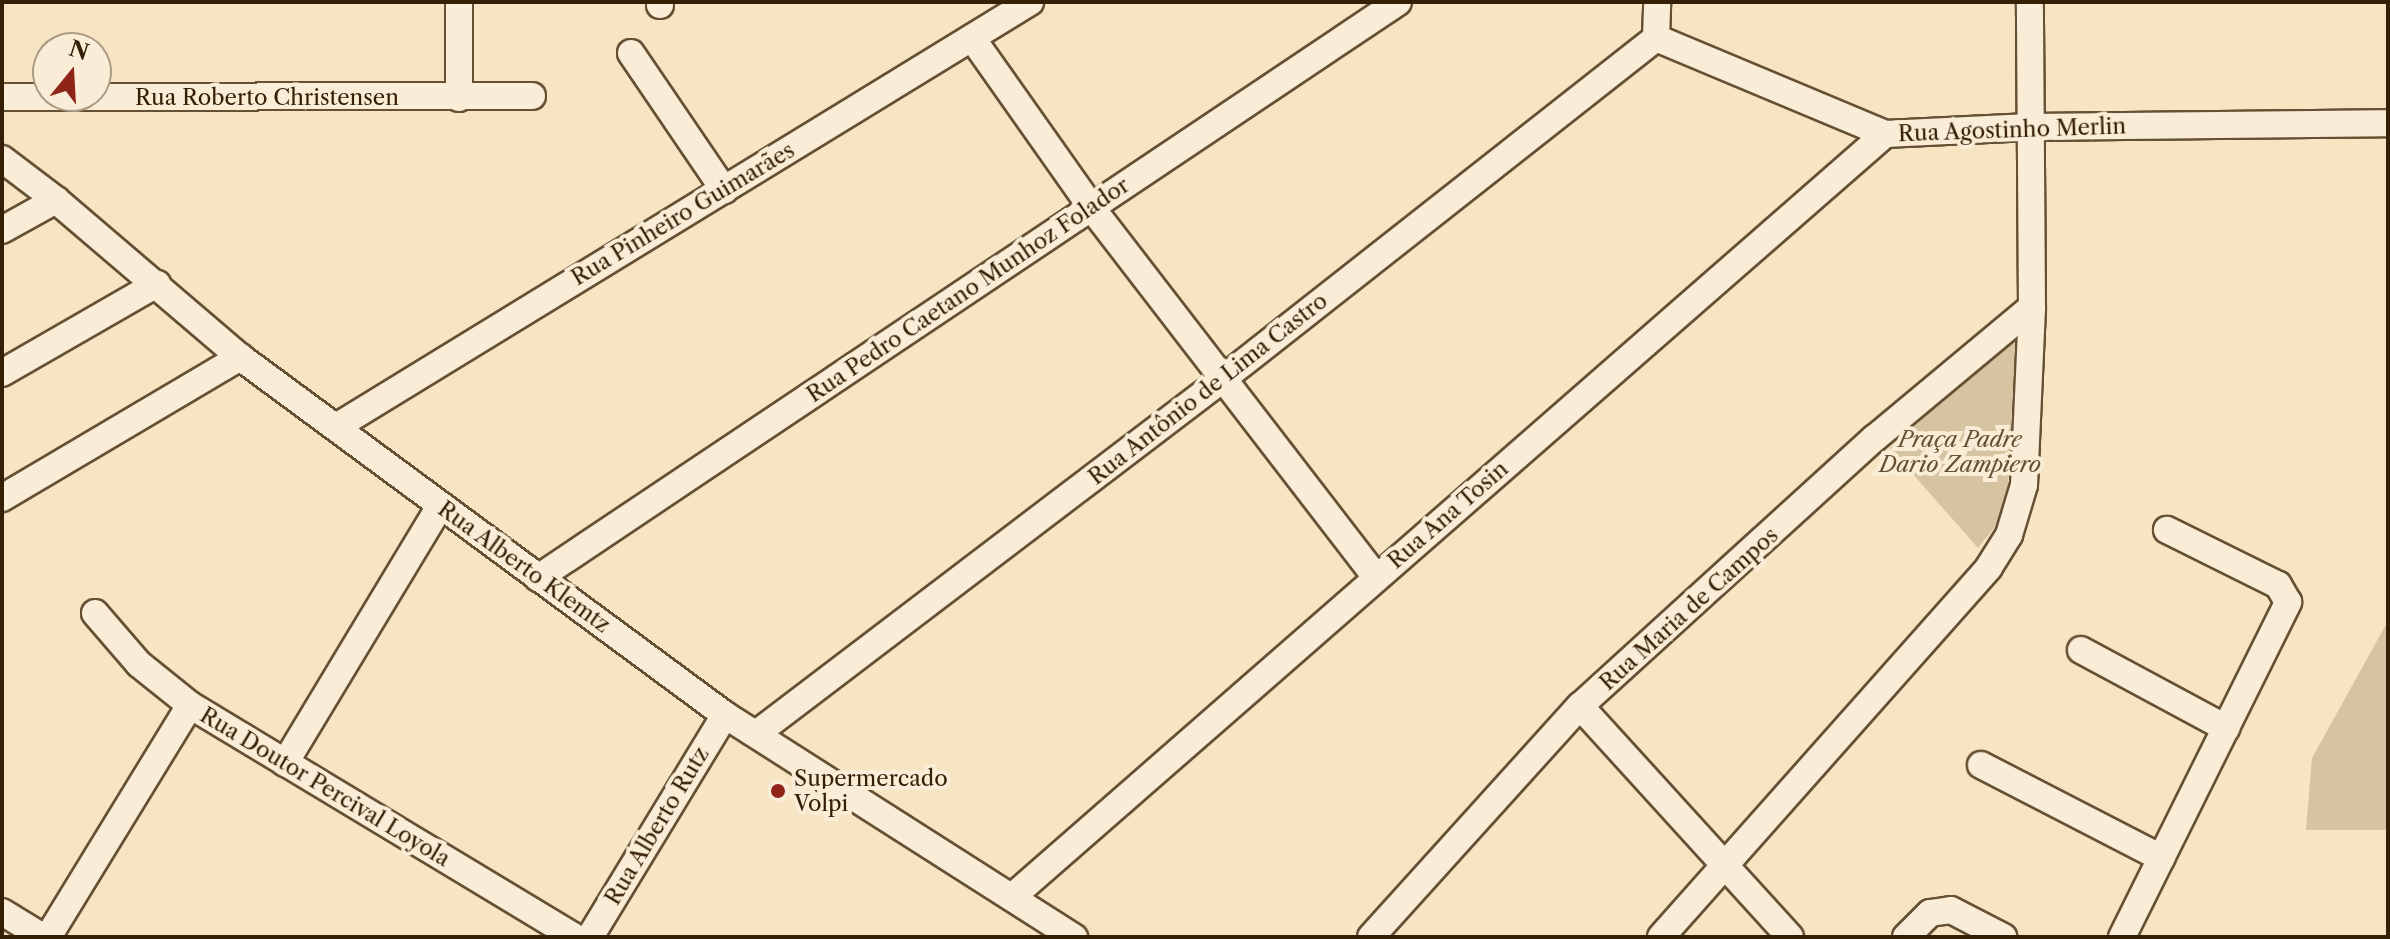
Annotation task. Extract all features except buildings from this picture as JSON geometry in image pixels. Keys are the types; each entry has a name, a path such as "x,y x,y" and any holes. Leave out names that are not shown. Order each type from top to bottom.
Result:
{"street":[{"path":"459,2 459,98"},
{"name":"Rua Pinheiro Guimarães","path":"336,427 1030,2"},
{"name":"Rua Pedro Caetano Munhoz Folador","path":"538,578 1398,2"},
{"path":"1656,38 1657,2"},
{"path":"1661,937 1989,567 2009,535 2024,485 2032,307 2030,2"},
{"path":"972,38 1091,207 1376,577"},
{"name":"Rua Agostinho Merlin","path":"1656,38 1885,134 2030,127 2388,123"},
{"name":"Rua Antônio de Lima Castro","path":"756,734 1224,378 1656,38"},
{"path":"631,53 724,190"},
{"name":"Rua Roberto Christensen","path":"2,97 532,96"},
{"name":"Rua Ana Tosin","path":"1012,897 1885,134"},
{"name":"Rua Alberto Klemtz","path":"2,159 157,284 240,357 725,715 1074,937"},
{"path":"2,230 56,200"},
{"path":"2,373 157,284"},
{"name":"Rua Maria de Campos","path":"1371,937 1580,706 1875,438 2032,307"},
{"path":"2,498 240,357"},
{"path":"285,763 440,506"},
{"path":"2122,937 2288,602 2278,585 2167,530"},
{"name":"Rua Doutor Percival Loyola","path":"95,613 139,664 190,705 574,937"},
{"path":"2081,650 2226,728"},
{"path":"2,912 46,937 190,705"},
{"path":"1580,706 1790,937"},
{"name":"Rua Alberto Rutz","path":"590,937 725,715"},
{"path":"1981,765 2161,858"},
{"path":"1907,937 1930,913 1951,910 2003,937"}],"green space":[{"name":"Praça Padre Dario Zampiero","path":"2016,334 2008,485 1997,524 1978,548 1890,448"},
{"path":"2388,621 2388,830 2306,830 2312,758"}],"place":[{"name":"Supermercado Volpi","path":"778,791"}]}
